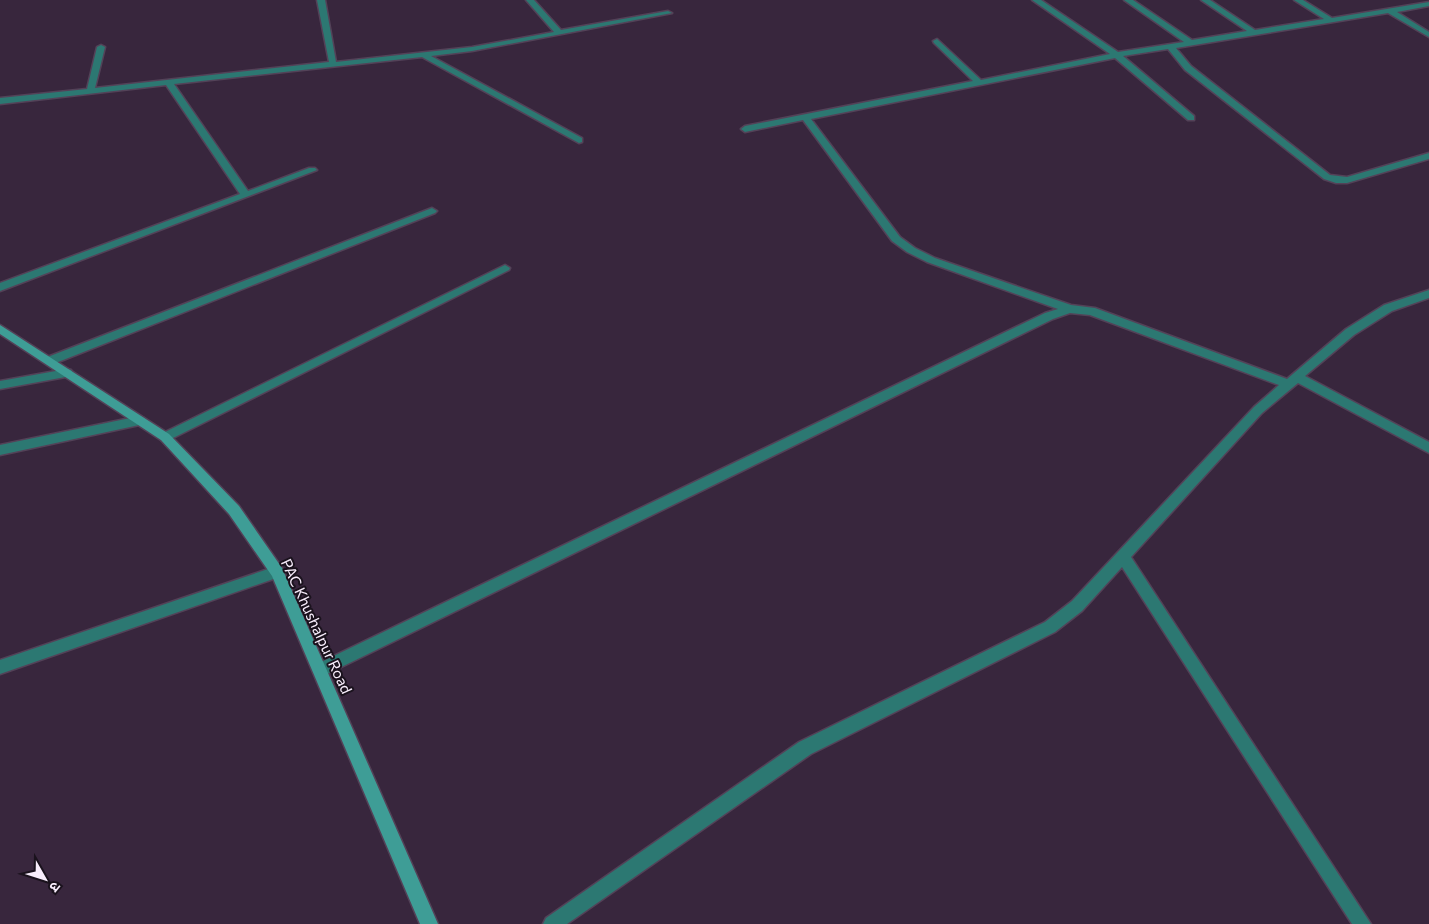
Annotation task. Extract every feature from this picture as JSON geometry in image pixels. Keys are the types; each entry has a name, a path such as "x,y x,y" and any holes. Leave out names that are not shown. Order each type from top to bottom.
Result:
{"main road":[{"name":"PAC Khushalpur Road","path":"0,329 165,437 234,510 277,572 430,924"}],"street":[{"path":"322,0 333,65"},
{"path":"530,0 559,33"},
{"path":"1036,0 1117,55 1192,118"},
{"path":"1128,0 1191,43"},
{"path":"1205,0 1253,32"},
{"path":"1298,0 1329,20"},
{"path":"1383,0 1392,10 1429,35"},
{"path":"745,129 1117,55 1429,4"},
{"path":"0,101 472,49 668,13"},
{"path":"937,41 980,83"},
{"path":"1170,46 1188,68 1327,177 1336,180 1347,180 1429,156"},
{"path":"90,92 101,47"},
{"path":"424,55 579,140"},
{"path":"169,83 246,195"},
{"path":"805,117 896,239 911,250 931,260 1070,309 1091,311 1293,380 1429,448"},
{"path":"0,287 312,170"},
{"path":"49,361 432,211"},
{"path":"165,437 505,268"},
{"path":"552,924 805,748 1050,627 1077,606 1246,421 1350,332 1388,308 1429,294"},
{"path":"320,670 1049,316 1070,309"},
{"path":"0,385 67,373"},
{"path":"0,450 140,421"},
{"path":"1122,556 1362,924"},
{"path":"0,667 277,572"}]}
